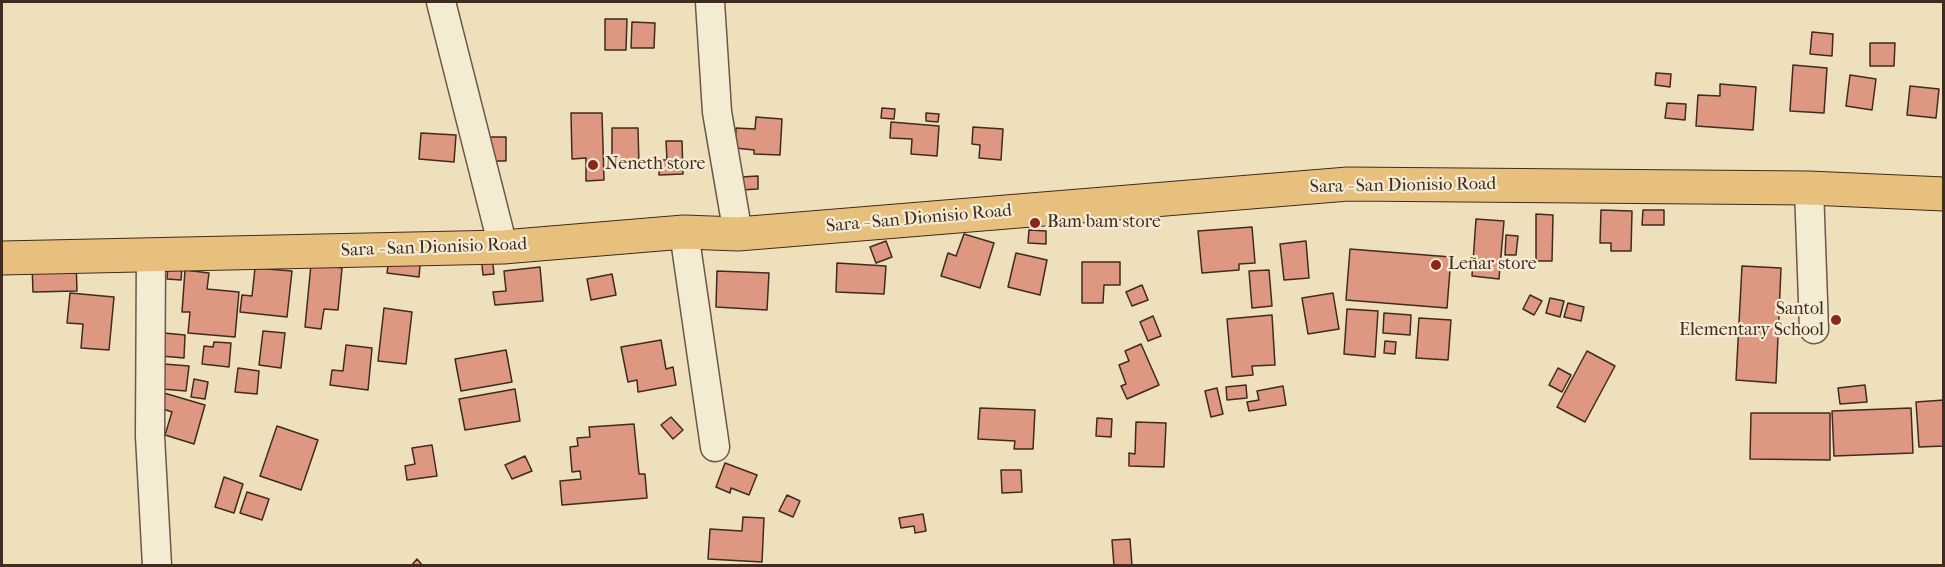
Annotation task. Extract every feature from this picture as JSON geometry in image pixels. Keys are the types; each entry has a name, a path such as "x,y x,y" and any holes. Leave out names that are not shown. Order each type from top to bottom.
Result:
{"main road":[{"name":"Sara - San Dionisio Road","path":"2,258 503,247 684,231 738,234 1348,183 1809,188 1944,194"}],"street":[{"path":"441,2 503,247"},
{"path":"710,2 717,112 738,234"},
{"path":"1809,188 1814,329"},
{"path":"684,231 715,447"},
{"path":"151,255 150,436 157,566"}],"building":[{"path":"605,19 627,19 626,50 605,50"},
{"path":"632,22 655,23 654,48 631,48"},
{"path":"1812,32 1833,34 1832,56 1810,54"},
{"path":"1870,43 1895,43 1894,66 1870,66"},
{"path":"1793,65 1827,68 1824,113 1790,111"},
{"path":"1656,73 1671,74 1670,87 1655,85"},
{"path":"1850,75 1876,79 1872,110 1846,106"},
{"path":"1720,84 1756,87 1753,130 1696,126 1698,95 1720,96"},
{"path":"1910,86 1939,89 1936,118 1907,115"},
{"path":"1667,103 1686,104 1685,120 1665,118"},
{"path":"882,108 895,109 894,119 881,118"},
{"path":"571,113 602,113 604,180 586,181 586,158 572,159"},
{"path":"926,113 939,114 938,122 926,121"},
{"path":"756,117 782,119 780,155 754,154 754,150 735,148 736,128 755,129"},
{"path":"891,122 939,126 937,156 911,154 912,139 890,138"},
{"path":"973,127 1003,129 1001,160 979,158 980,145 972,144"},
{"path":"612,128 638,128 639,166 612,167"},
{"path":"421,133 456,135 454,162 419,159"},
{"path":"484,137 506,137 506,161 484,161"},
{"path":"666,141 682,141 683,174 659,175 659,160 667,160"},
{"path":"758,176 758,189 741,190 741,177"},
{"path":"1601,210 1632,211 1631,251 1611,251 1611,243 1600,243"},
{"path":"1643,210 1664,210 1664,225 1642,225"},
{"path":"1536,214 1553,215 1552,261 1536,261"},
{"path":"1476,219 1504,221 1499,279 1472,276"},
{"path":"1252,227 1255,263 1239,264 1239,270 1202,273 1198,231"},
{"path":"1029,230 1046,231 1046,244 1028,243"},
{"path":"964,234 994,243 980,288 941,276 948,253 956,256"},
{"path":"1506,235 1518,236 1516,255 1505,255"},
{"path":"886,241 892,257 876,263 870,247"},
{"path":"1306,241 1309,278 1284,280 1280,244"},
{"path":"1350,249 1451,257 1447,308 1346,300"},
{"path":"390,251 421,255 419,277 387,273"},
{"path":"1016,253 1047,260 1040,295 1008,287"},
{"path":"492,255 494,274 483,275 481,256"},
{"path":"76,261 77,291 33,292 32,264"},
{"path":"1082,262 1120,262 1120,285 1104,285 1103,303 1082,303"},
{"path":"837,263 886,266 884,294 836,292"},
{"path":"311,264 342,268 338,310 324,309 321,329 305,327"},
{"path":"168,266 182,267 181,280 167,279"},
{"path":"1742,266 1781,268 1776,383 1736,380"},
{"path":"540,267 543,301 495,305 493,292 506,291 504,271"},
{"path":"255,268 292,271 287,317 240,312 242,295 252,296"},
{"path":"185,270 209,273 207,289 239,292 235,337 188,333 190,312 182,312"},
{"path":"1269,270 1272,306 1252,308 1249,271"},
{"path":"717,271 769,273 767,310 716,307"},
{"path":"612,274 616,295 591,300 587,279"},
{"path":"1142,285 1148,300 1132,306 1126,292"},
{"path":"70,293 114,297 109,350 81,348 83,324 67,323"},
{"path":"1333,293 1339,329 1308,334 1302,298"},
{"path":"1530,295 1542,301 1534,315 1523,309"},
{"path":"1550,298 1564,301 1560,317 1546,313"},
{"path":"1568,303 1584,307 1581,321 1564,317"},
{"path":"384,308 412,312 406,364 378,361"},
{"path":"1347,309 1378,311 1375,357 1344,354"},
{"path":"1384,313 1411,315 1410,335 1383,333"},
{"path":"1272,315 1275,365 1252,366 1253,375 1232,377 1227,319"},
{"path":"1153,316 1161,336 1148,341 1140,322"},
{"path":"1419,318 1451,320 1448,360 1416,358"},
{"path":"263,331 285,333 281,368 259,365"},
{"path":"164,333 185,335 184,358 161,356"},
{"path":"661,340 666,369 673,367 676,385 638,392 637,380 628,382 621,347"},
{"path":"1385,341 1396,342 1395,354 1384,353"},
{"path":"214,342 231,343 229,367 202,364 204,346 213,347"},
{"path":"1141,344 1159,385 1127,399 1121,386 1126,384 1119,365 1129,361 1125,351"},
{"path":"346,345 372,348 368,390 330,385 332,370 343,371"},
{"path":"506,350 512,382 461,391 455,359"},
{"path":"1587,351 1615,366 1585,422 1557,407"},
{"path":"164,364 189,366 186,391 162,389"},
{"path":"238,368 259,371 257,394 235,392"},
{"path":"1558,368 1571,375 1562,392 1549,385"},
{"path":"194,379 208,382 205,399 191,397"},
{"path":"1246,385 1247,398 1227,400 1226,387"},
{"path":"1865,385 1867,402 1840,404 1838,388"},
{"path":"1283,386 1286,405 1249,411 1247,402 1259,400 1257,391"},
{"path":"1217,388 1223,414 1211,417 1205,391"},
{"path":"515,389 520,421 465,430 459,399"},
{"path":"164,393 205,405 194,444 165,435 172,412 160,408"},
{"path":"1944,400 1944,446 1919,447 1916,402"},
{"path":"980,408 1035,410 1033,449 1014,449 1015,441 978,439"},
{"path":"1911,408 1913,453 1834,456 1832,411"},
{"path":"1751,413 1830,413 1830,460 1750,459"},
{"path":"671,417 683,430 673,439 661,425"},
{"path":"1097,418 1112,419 1111,437 1096,436"},
{"path":"1136,422 1166,423 1164,467 1129,466 1129,453 1135,454"},
{"path":"634,424 639,474 645,474 647,498 562,505 560,481 581,479 580,471 572,472 570,447 578,446 577,438 590,437 589,427"},
{"path":"277,426 318,440 301,490 260,476"},
{"path":"432,445 437,476 407,480 405,466 415,464 412,448"},
{"path":"525,456 532,471 512,479 505,465"},
{"path":"725,463 757,475 749,495 731,488 730,493 716,487"},
{"path":"1001,470 1021,470 1022,492 1002,493"},
{"path":"224,477 243,484 234,513 215,507"},
{"path":"247,492 269,499 262,520 240,513"},
{"path":"787,495 800,501 793,517 779,511"},
{"path":"923,514 926,531 915,533 914,526 901,528 899,518"},
{"path":"743,517 764,518 762,562 708,559 710,529 742,531"},
{"path":"1130,539 1132,566 1114,566 1112,540"},
{"path":"417,559 423,566 411,566"}],"place":[{"name":"Neneth store","path":"593,165"},
{"name":"Bam bam store","path":"1035,223"},
{"name":"Leñar store","path":"1436,265"},
{"name":"Santol Elementary School","path":"1836,320"}]}
